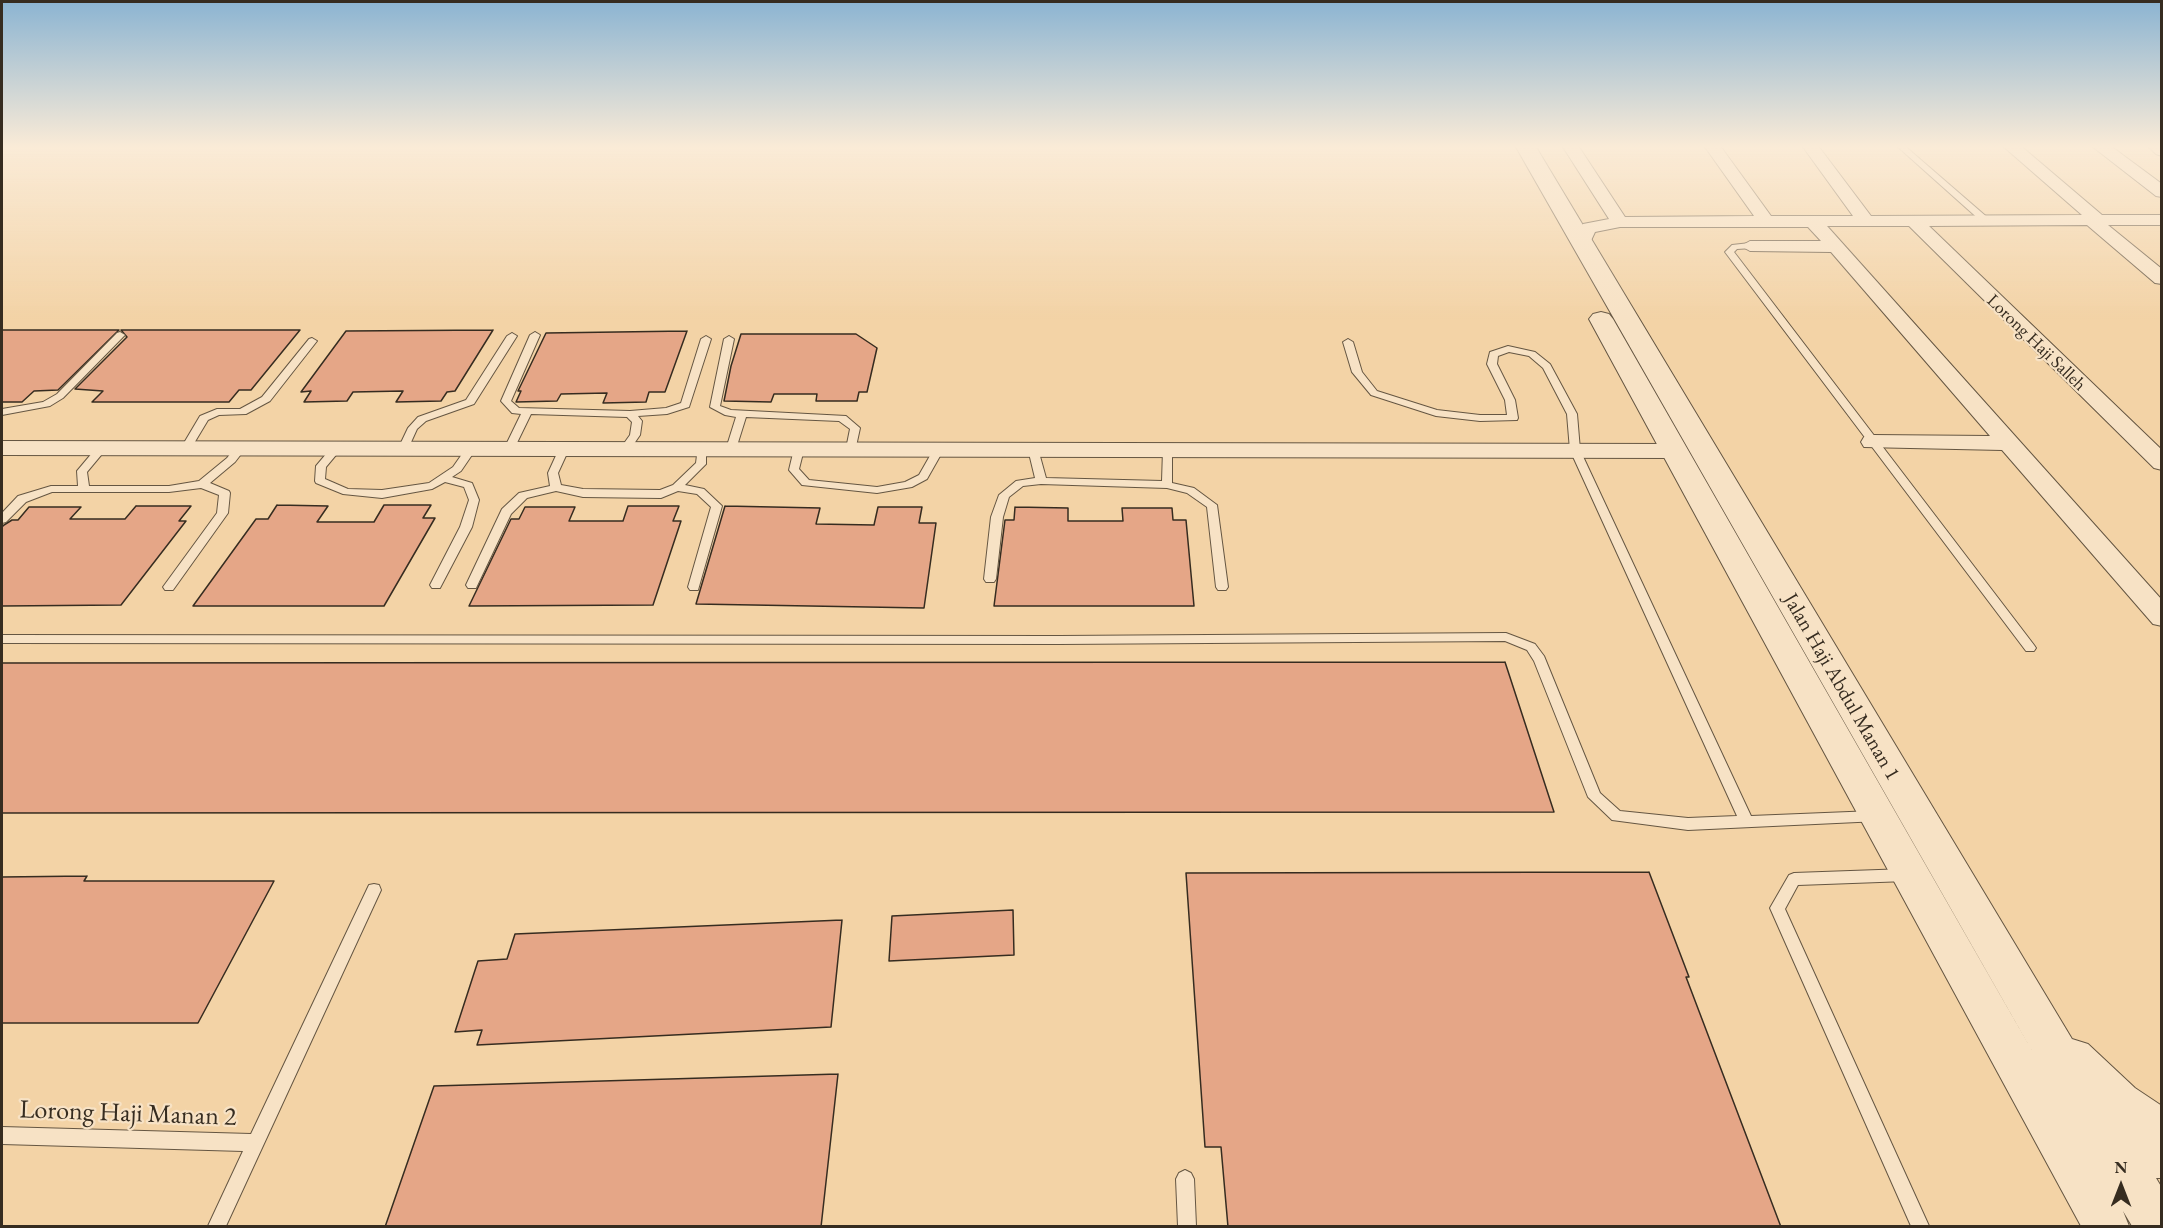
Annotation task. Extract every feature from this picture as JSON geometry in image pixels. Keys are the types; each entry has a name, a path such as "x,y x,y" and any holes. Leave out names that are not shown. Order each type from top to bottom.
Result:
{"street":[{"name":"Jalan Haji Abdul Manan 1","path":"1538,204 2106,1227"},
{"name":"Jalan Haji Abdul Manan 1","path":"1558,204 2158,1227"},
{"path":"1559,204 1583,218 1620,222 2162,220"},
{"path":"1608,204 1620,222"},
{"path":"1754,204 1765,220"},
{"path":"1853,204 1865,220"},
{"path":"2078,204 2162,279"},
{"path":"2114,204 2137,220"},
{"path":"1812,220 2162,617"},
{"name":"Lorong Haji Salleh","path":"1913,220 1994,302 2162,463"},
{"path":"1582,243 1582,235 1589,228 1620,222"},
{"path":"1750,246 1836,248"},
{"path":"1872,442 2009,443"},
{"path":"2,448 1675,451"},
{"path":"2033,1016 2096,1084 2136,1116 2162,1129"},
{"path":"2066,1154 2162,1155"}],"lane":[{"path":"1966,204 1984,220"},
{"path":"1750,246 1735,246 1729,252 2030,648"},
{"path":"2,412 46,404 60,396 120,335"},
{"path":"535,335 506,400 516,411 630,414 667,411 685,405 706,339"},
{"path":"403,449 413,428 422,419 470,402 512,336"},
{"path":"729,339 715,407 729,413 842,418 855,428 851,449"},
{"path":"186,448 204,418 217,412 242,412 266,399 312,341"},
{"path":"1348,342 1357,372 1374,393 1436,413 1480,418 1513,418 1510,400 1492,364 1493,354 1508,349 1532,354 1547,366 1572,414 1575,450 1746,819"},
{"path":"509,449 528,411"},
{"path":"625,449 635,435 637,421 630,414"},
{"path":"731,449 742,414"},
{"path":"84,489 82,471 102,448"},
{"path":"202,484 231,460 240,449"},
{"path":"336,449 321,466 320,482 347,492 382,494 432,486 457,469 471,449"},
{"path":"556,488 553,473 564,449"},
{"path":"472,585 506,512 523,495 556,488 583,493 661,494 678,487 701,464 702,449"},
{"path":"800,449 794,470 806,483 877,490 908,484 923,477 939,449"},
{"path":"1033,449 1041,481"},
{"path":"1167,485 1168,450"},
{"path":"436,585 466,527 474,500 468,485 443,478"},
{"path":"990,579 997,517 1004,495 1020,483 1041,481 1167,485 1190,490 1212,505 1222,587"},
{"path":"2,519 22,499 51,489 169,489 202,484 225,493 222,513 169,587"},
{"path":"678,487 700,491 717,506 694,586"},
{"path":"2,639 1070,640 1506,637 1531,647 1540,659 1595,797 1617,816 1688,824 1746,819 1878,816"},
{"path":"1911,875 1794,879 1777,908 1920,1227"},
{"path":"217,1227 254,1143 374,890"},
{"name":"Lorong Haji Manan 2","path":"2,1137 254,1143"},
{"path":"1185,1179 1187,1227"}],"building":[{"path":"2,330 119,330 58,390 34,391 22,402 2,402"},
{"path":"121,330 300,330 251,390 239,390 229,402 92,402 103,391 75,389 127,337"},
{"path":"493,330 455,391 447,392 441,401 396,402 403,391 353,392 347,401 304,402 311,391 301,392 346,331"},
{"path":"687,331 665,392 649,392 646,402 603,403 607,393 561,394 557,401 516,402 521,391 518,391 546,333"},
{"path":"741,334 856,334 877,348 867,392 859,392 857,401 816,401 817,394 774,394 771,402 724,401 731,366"},
{"path":"277,505 328,506 317,522 374,522 384,505 431,505 423,518 435,518 384,606 193,606 256,519 268,519"},
{"path":"136,506 191,506 179,521 186,521 121,605 2,606 2,527 4,525 12,520 18,520 29,507 81,507 70,519 125,519"},
{"path":"628,506 679,506 673,521 681,521 653,605 469,606 511,519 519,519 525,507 575,507 569,521 623,521"},
{"path":"725,506 820,508 816,524 874,525 878,507 922,507 919,523 936,523 924,608 696,604"},
{"path":"1015,507 1068,508 1068,521 1123,521 1122,508 1172,508 1173,520 1186,520 1194,606 994,606 1005,520 1014,520"},
{"path":"1505,662 1554,812 2,813 2,663"},
{"path":"1649,872 1689,977 1686,977 1781,1227 1228,1227 1221,1147 1205,1147 1186,873"},
{"path":"87,876 84,881 274,881 198,1023 2,1023 2,877"},
{"path":"1013,910 1014,955 889,961 892,916"},
{"path":"842,920 831,1027 477,1045 482,1030 455,1032 478,961 507,959 515,934"},
{"path":"838,1074 821,1227 385,1227 434,1086"}]}
